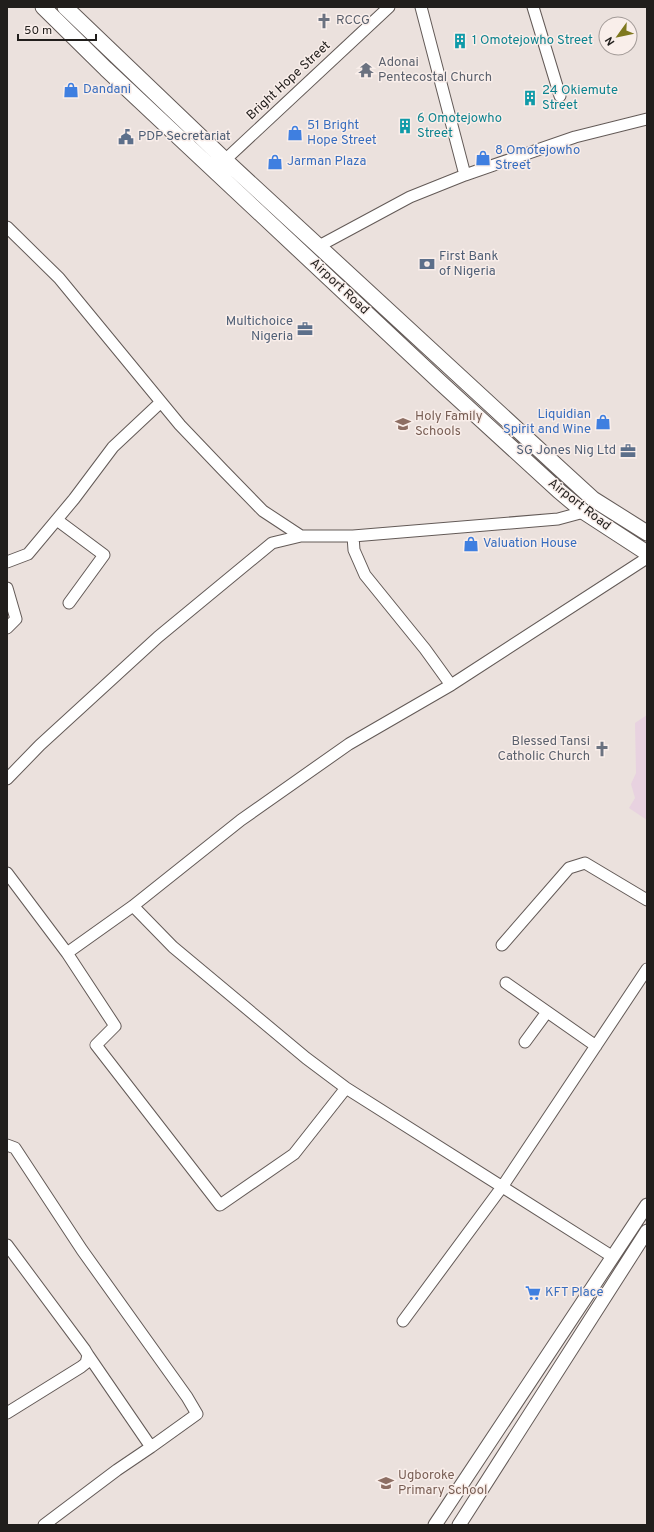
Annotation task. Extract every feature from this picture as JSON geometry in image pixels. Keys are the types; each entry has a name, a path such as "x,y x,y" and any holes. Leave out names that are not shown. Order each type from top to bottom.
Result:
{"main road":[{"name":"Airport Road","path":"43,7 112,74 462,403 559,491 584,512 647,553"},
{"name":"Airport Road","path":"65,7 225,160 593,499 647,533"},
{"path":"462,403 475,390"}],"street":[{"name":"Bright Hope Street","path":"225,160 389,7"},
{"path":"421,7 465,175"},
{"path":"533,7 560,96"},
{"path":"319,246 410,198 465,175 575,137 647,119"},
{"path":"7,227 59,278 180,425 263,511 301,536"},
{"path":"7,562 28,554 57,520 113,447 161,402"},
{"path":"7,780 46,740 176,622 272,543 301,536 353,536 558,519 584,512"},
{"path":"57,520 104,555 69,603"},
{"path":"353,536 354,550 365,575 425,649 451,684"},
{"path":"67,953 133,906 241,820 349,744 451,684 647,558"},
{"path":"7,588 16,619 7,628"},
{"path":"502,945 569,868 585,863 647,900"},
{"path":"7,873 67,953 115,1026 96,1045 220,1205 294,1154 346,1088"},
{"path":"133,906 173,947 306,1058 346,1088 613,1257"},
{"path":"403,1321 502,1186 647,969"},
{"path":"506,983 596,1046"},
{"path":"525,1042 547,1012"},
{"path":"7,1145 15,1148 82,1250 187,1397 197,1414 116,1470 44,1525"},
{"path":"436,1525 647,1205"},
{"path":"460,1525 647,1231"},
{"path":"7,1245 86,1350 88,1356 151,1447"},
{"path":"7,1412 81,1367 86,1362 88,1356"}],"shaded area":[{"path":"647,715 647,820 629,808 635,798 631,784 636,773 635,723"}],"place":[{"name":"RCCG","path":"324,21"},
{"name":"1 Omotejowho Street","path":"460,41"},
{"name":"Adonai Pentecostal Church","path":"366,70"},
{"name":"Dandani","path":"71,90"},
{"name":"24 Okiemute Street","path":"530,98"},
{"name":"6 Omotejowho Street","path":"405,126"},
{"name":"51 Bright Hope Street","path":"295,133"},
{"name":"PDP Secretariat","path":"126,137"},
{"name":"8 Omotejowho Street","path":"483,158"},
{"name":"Jarman Plaza","path":"275,162"},
{"name":"First Bank of Nigeria","path":"427,264"},
{"name":"Multichoice Nigeria","path":"305,329"},
{"name":"Liquidian Spirit and Wine","path":"603,422"},
{"name":"Holy Family Schools","path":"403,424"},
{"name":"SG Jones Nig Ltd","path":"628,451"},
{"name":"Valuation House","path":"471,544"},
{"name":"Blessed Tansi Catholic Church","path":"602,749"},
{"name":"KFT Place","path":"533,1293"},
{"name":"Ugboroke Primary School","path":"386,1483"}]}
